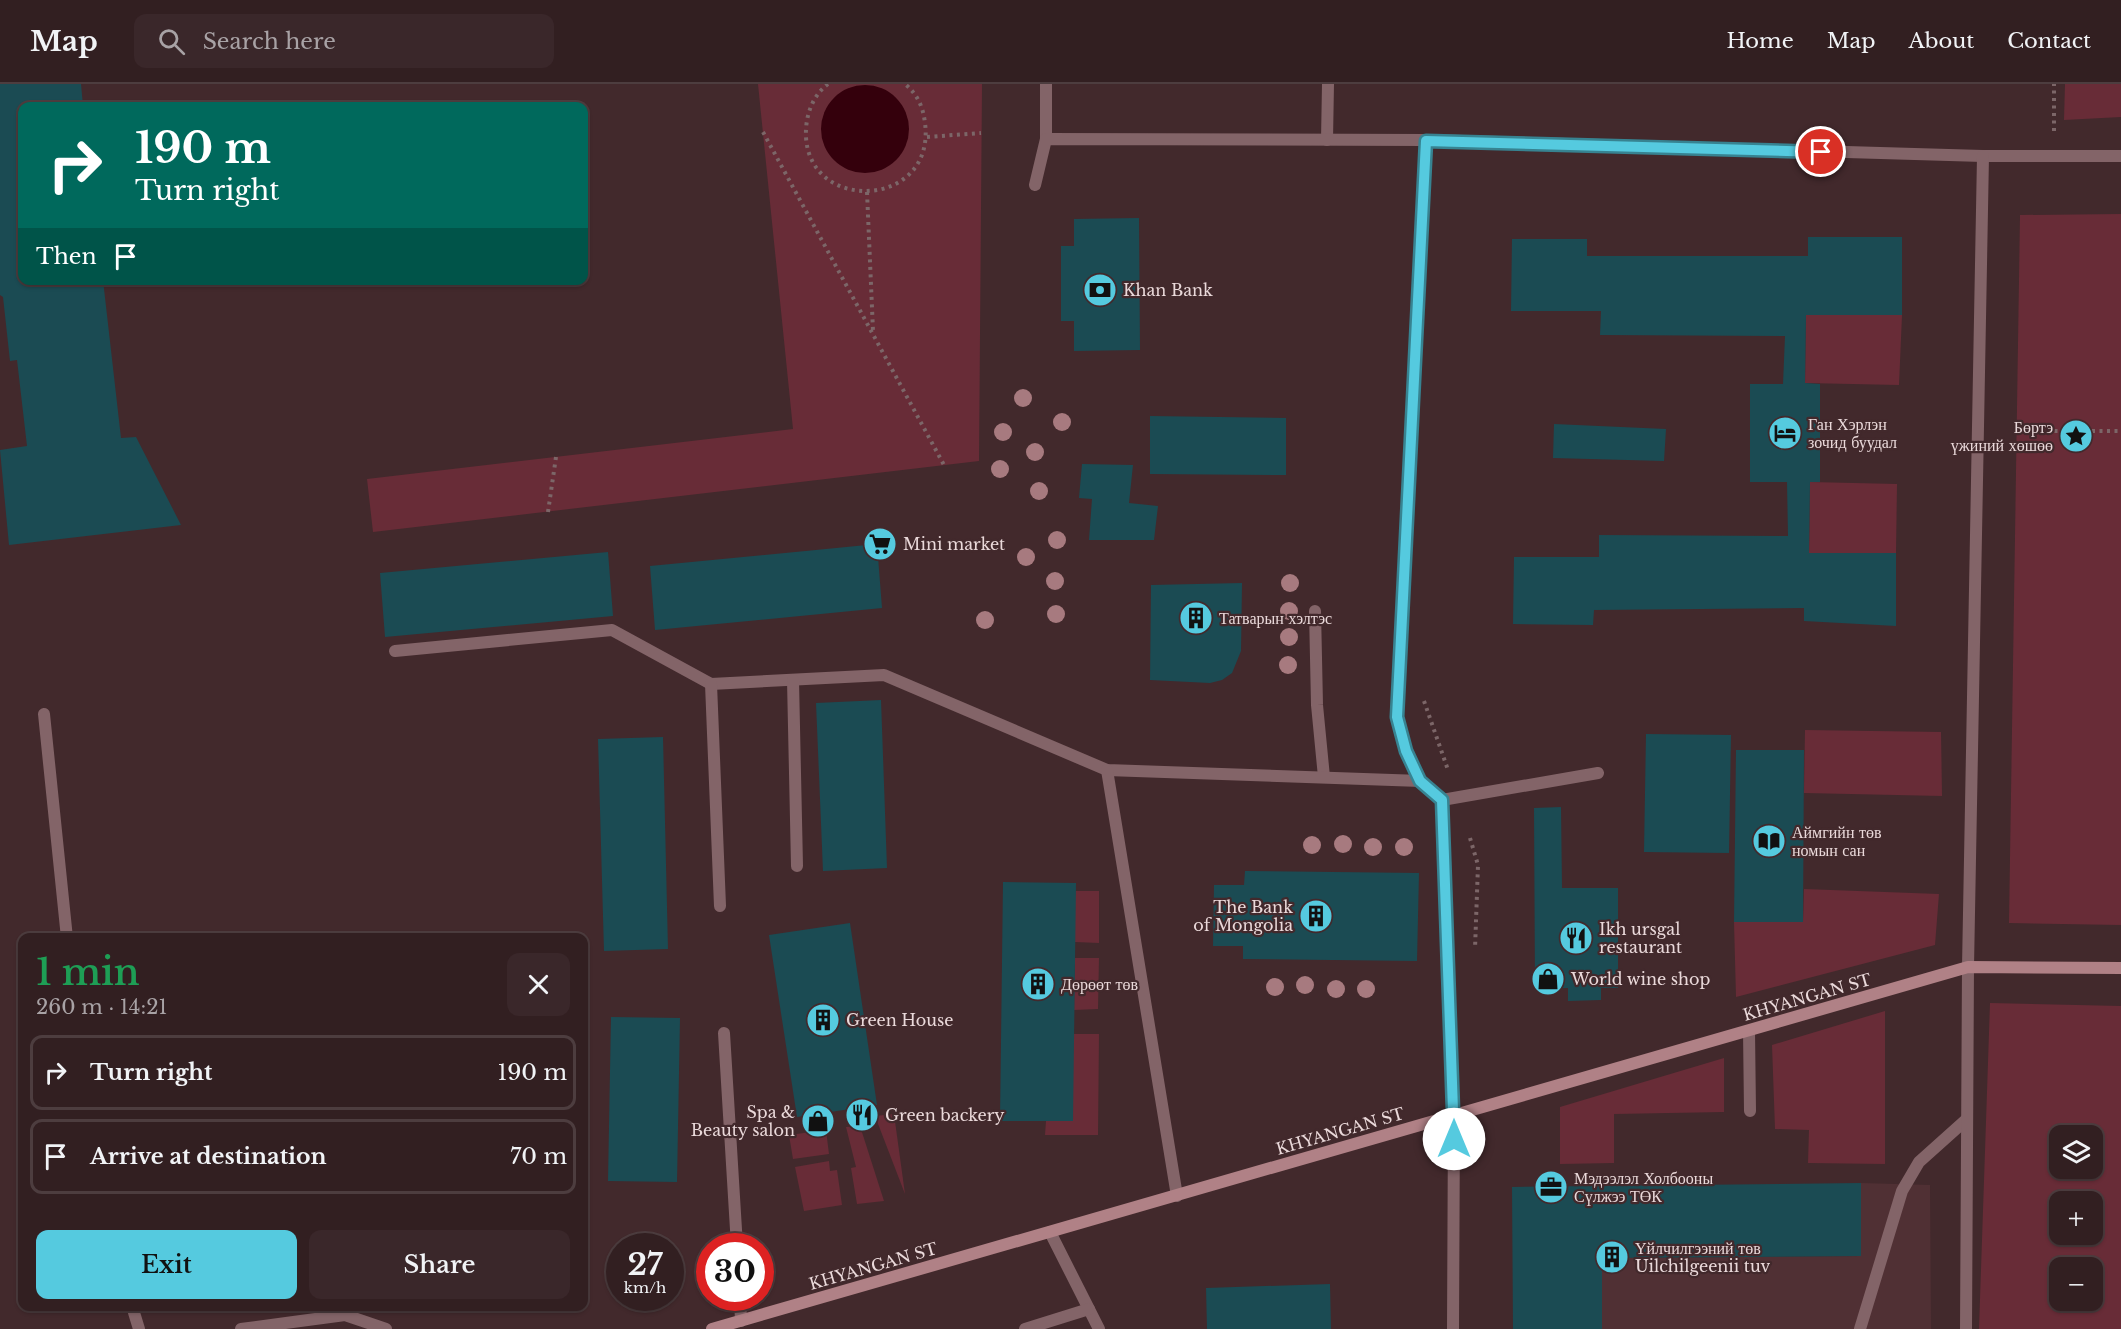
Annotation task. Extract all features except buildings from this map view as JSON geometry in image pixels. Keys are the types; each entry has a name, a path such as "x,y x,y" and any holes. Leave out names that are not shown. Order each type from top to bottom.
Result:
{"main road":[{"name":"KHYANGAN ST","path":"712,1329 1968,967 2121,968"}],"street":[{"path":"1035,184 1046,139 1046,84"},
{"path":"1327,140 1328,84"},
{"path":"1046,139 1426,141 1983,156 2121,156"},
{"path":"1426,141 1397,717 1406,751 1420,781 1442,800 1454,1116 1453,1329"},
{"path":"1966,1329 1968,967 1983,156"},
{"path":"1315,611 1317,705 1324,777"},
{"path":"395,651 612,630 711,684 884,675 1107,770 1420,781"},
{"path":"793,680 797,866"},
{"path":"711,684 720,906"},
{"path":"45,714 67,933"},
{"path":"1107,770 1177,1196"},
{"path":"1442,800 1598,773"},
{"path":"1749,1031 1750,1111"},
{"path":"724,1033 736,1233"},
{"path":"1860,1329 1902,1191 1919,1162 1967,1119"},
{"path":"1050,1232 1099,1329"},
{"path":"1025,1329 1089,1309"},
{"path":"134,1311 139,1329"},
{"path":"741,1311 741,1321"},
{"path":"240,1329 345,1315 386,1329"}],"path":[{"path":"828,84 811,105 806,125 807,145 815,164 829,179 847,189 867,192 887,189 904,180 918,165 927,137 923,107 913,90 905,84"},
{"path":"2053,156 2054,84"},
{"path":"763,132 944,465"},
{"path":"927,137 981,134"},
{"path":"867,192 873,335"},
{"path":"2017,431 2121,431"},
{"path":"548,512 556,457"},
{"path":"1424,689 1424,700 1458,798 1478,865 1474,959"}],"shaded area":[{"path":"758,84 982,84 979,461 373,532 367,479 793,429"},
{"path":"2065,84 2121,84 2121,117 2064,120"},
{"path":"865,85 882,88 896,98 906,112 909,129 906,146 896,160 882,170 865,173 848,170 834,160 824,146 821,129 824,112 834,98 848,88"},
{"path":"2121,214 2121,925 2009,923 2020,215"},
{"path":"1806,315 1902,315 1899,385 1805,383"},
{"path":"1810,482 1897,484 1896,553 1809,553"},
{"path":"1805,730 1941,732 1942,796 1804,793"},
{"path":"1804,889 1939,894 1935,945 1736,997 1734,922 1803,922"},
{"path":"1075,891 1099,891 1099,943 1075,942"},
{"path":"1075,958 1099,958 1098,1009 1074,1010"},
{"path":"1990,1003 2121,1006 2121,1329 1979,1329"},
{"path":"1885,1011 1885,1164 1808,1163 1809,1130 1775,1129 1772,1045"},
{"path":"1073,1034 1099,1034 1098,1135 1045,1135 1046,1121 1073,1121"},
{"path":"1724,1058 1724,1112 1614,1114 1614,1163 1560,1164 1560,1107"},
{"path":"894,1114 905,1194 875,1116"},
{"path":"860,1126 884,1201 857,1204 851,1168 856,1167 846,1127"},
{"path":"826,1130 829,1154 793,1159 789,1135"},
{"path":"829,1161 830,1171 837,1170 842,1205 804,1211 795,1167"},
{"path":"1861,1183 1930,1185 1931,1329 1602,1329 1602,1258 1861,1256"}],"place":[{"name":"Khan Bank","path":"1100,290"},
{"name":"Ган Хэрлэн зочид буудал","path":"1785,433"},
{"name":"Бөртэ үжиний хөшөө","path":"2076,436"},
{"name":"Mini market","path":"880,544"},
{"name":"Татварын хэлтэс","path":"1196,618"},
{"name":"Аймгийн төв номын сан","path":"1769,841"},
{"name":"The Bank of Mongolia","path":"1316,916"},
{"name":"Ikh ursgal restaurant","path":"1576,938"},
{"name":"World wine shop","path":"1548,979"},
{"name":"Дөрөөт төв","path":"1038,984"},
{"name":"Green House","path":"823,1020"},
{"name":"Green backery","path":"862,1115"},
{"name":"Spa & Beauty salon","path":"818,1121"},
{"name":"Мэдээлэл Холбооны Сүлжээ ТӨК","path":"1551,1187"},
{"name":"Үйлчилгээний төв Uilchilgeenii tuv","path":"1612,1257"}],"route":[{"path":"1454,1139 1442,800 1420,781 1406,751 1397,717 1426,141 1821,152"}]}
